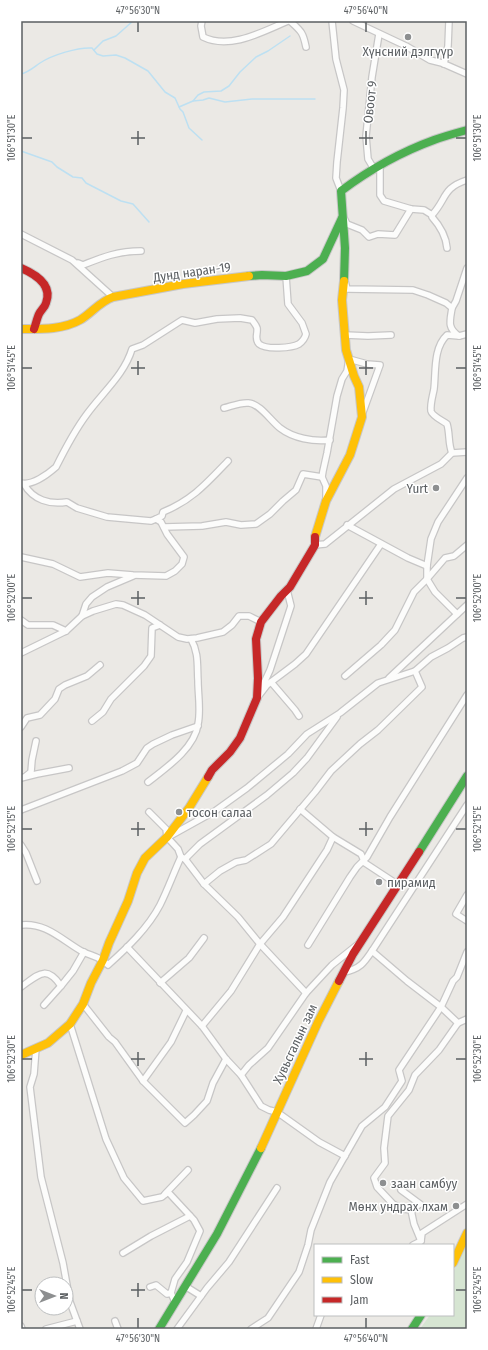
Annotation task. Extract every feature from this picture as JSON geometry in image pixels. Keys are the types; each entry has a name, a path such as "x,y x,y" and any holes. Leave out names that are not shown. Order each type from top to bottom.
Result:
{"street":[{"path":"202,21 201,26 203,36 212,41 226,42 248,38 289,21 299,28 306,47"},
{"path":"332,21 336,59 344,90 336,178 341,191 345,248 342,300 346,350 360,391 362,417"},
{"path":"353,21 406,46 430,60 444,64 467,74"},
{"path":"444,64 448,46 449,21"},
{"name":"Овоот 9","path":"379,34 372,77 366,136 368,159 377,168 380,195 384,201 411,209 424,210 432,215"},
{"path":"341,191 350,184 406,152 434,140 467,130"},
{"path":"447,248 446,238 432,215 446,193 454,185 467,180"},
{"path":"343,215 347,224 362,230 369,237 378,234 395,234 411,209"},
{"name":"Дунд наран-19","path":"21,329 64,327 80,320 104,300 113,297 203,281 262,275 286,276 307,271 323,259 343,215"},
{"path":"21,234 83,266 114,253 141,251"},
{"path":"72,260 113,297"},
{"path":"21,268 33,274 42,281 49,294 47,302 37,319 34,329"},
{"path":"459,336 453,332 450,324 452,308 456,301 467,268"},
{"path":"228,461 189,499 163,512 162,516 151,521 107,517 77,508 67,502 57,504 47,502 34,497 23,484 51,472 56,467 87,414 122,372 132,349 143,345 182,320 195,323 217,319 240,318 252,320 257,329 256,338 259,344 274,348 289,347 299,344 304,340 306,334 302,323 288,304 286,276"},
{"path":"344,281 348,289 413,290 446,303 452,308"},
{"path":"452,453 449,445 447,424 433,414 431,410 436,360 442,341 447,336 467,334"},
{"path":"345,335 391,335"},
{"path":"257,698 258,678 256,639 261,622 287,590 315,545 315,535 326,501 350,455 380,365 367,364 349,359"},
{"path":"326,501 326,486 322,477 337,396 342,379 348,371 349,359"},
{"path":"224,408 249,403 262,410 278,426 293,436 312,440 330,440"},
{"path":"315,545 325,544 394,489 441,464 452,453 467,452"},
{"path":"164,528 202,526 226,522 241,525 256,524 270,514 282,501 296,490 303,474 322,477"},
{"path":"457,614 435,592 427,579 427,566 431,539 438,522 467,478"},
{"path":"21,557 53,564 80,577 108,573 133,576 166,576 182,564 184,557 161,522 156,519"},
{"path":"347,525 408,558 427,566"},
{"path":"257,698 267,685 306,654 381,544"},
{"path":"345,676 381,645 395,630 414,592 445,558 454,556 467,545"},
{"path":"82,616 86,604 92,597 107,587 133,576"},
{"path":"21,1055 48,1043 70,1024 83,1004 91,983 103,960 128,901 137,873 145,858 168,837 189,808 212,770 230,752 240,738 270,670 292,606 287,590"},
{"path":"21,653 66,631 82,616 116,604 123,605 134,610 178,637 191,639 223,632 232,625 239,616 249,616 261,622"},
{"path":"388,679 467,605"},
{"path":"21,620 28,625 54,625 66,631"},
{"path":"92,721 102,712 110,699 144,666 151,656 152,628 160,625"},
{"path":"168,837 215,811 248,788 288,754 307,734 340,713 378,683 415,671 431,657 463,638 467,638"},
{"path":"148,782 185,750 198,726 200,711 198,658 195,646 191,639"},
{"path":"21,727 27,718 40,715 55,699 59,689 87,676 100,665"},
{"path":"204,884 220,871 236,862 246,860 271,844 331,771 360,744 378,730 422,687 415,671"},
{"path":"271,682 299,716"},
{"path":"308,945 357,866 367,857 390,817 467,695"},
{"path":"21,925 33,925 58,934 84,952 103,960 108,965 127,947 154,914 183,858 267,795 293,773 308,758 340,713"},
{"path":"21,810 122,771 137,763 147,748 153,744 172,735 198,726"},
{"path":"22,778 31,772 36,741"},
{"path":"22,778 69,768"},
{"name":"Хувьсгалын зам","path":"159,1329 206,1253 225,1219 277,1112 324,1009 359,943 467,776"},
{"path":"344,972 354,970 360,966 372,951 466,808"},
{"path":"300,810 333,837 361,854 366,863 397,884"},
{"path":"149,812 166,829 168,837 204,884 238,917 260,944 306,993"},
{"path":"202,1026 231,991 260,944 283,917 327,850 333,837"},
{"path":"21,845 26,853 37,881"},
{"path":"467,895 456,914 467,922"},
{"path":"160,983 189,958 204,938"},
{"path":"241,1075 249,1065 268,1048 306,993 332,965 359,943"},
{"path":"127,947 186,1011 202,1026 226,1059 241,1075 261,1106 277,1112 319,1142 345,1156"},
{"path":"372,951 407,981 441,1007 458,1023"},
{"path":"44,1005 62,986 84,952"},
{"path":"251,1329 268,1318 299,1272 308,1245 311,1230 330,1182 362,1126 385,1107 402,1081 399,1070 441,1007 453,981 457,977 467,952"},
{"path":"21,987 37,975 44,972 56,978 62,986"},
{"path":"83,1004 109,1037 115,1042 143,1081 184,1123 207,1101 213,1083 226,1059"},
{"path":"143,1081 171,1042 186,1011"},
{"path":"401,1190 420,1204 411,1210 403,1209 393,1204 377,1187 374,1178 385,1163 384,1148 388,1116 409,1090 415,1075 439,1050 458,1023 467,1018"},
{"path":"70,1024 106,1139 124,1178 143,1201 162,1198 168,1192 190,1216 200,1231 187,1262 175,1279 171,1293 175,1302"},
{"path":"36,1048 34,1074 30,1086 41,1177 63,1263 70,1302 80,1329"},
{"path":"162,1198 188,1170"},
{"path":"177,1329 201,1296 229,1262 277,1188"},
{"path":"421,1241 422,1233 467,1204"},
{"path":"411,1210 414,1224 421,1241"},
{"path":"123,1253 190,1216"},
{"path":"454,1261 467,1233"},
{"path":"415,1244 421,1241"},
{"path":"150,1286 156,1285 167,1294 171,1293"},
{"path":"185,1286 201,1296"},
{"path":"316,1329 321,1316"},
{"path":"412,1329 420,1316"},
{"path":"46,1329 76,1321"},
{"path":"115,1321 118,1329"}],"green space":[{"path":"467,1245 467,1329 420,1329 429,1316 454,1316 454,1270"}],"waterway":[{"path":"94,50 103,41 116,36 133,21"},
{"path":"179,107 193,101 198,95 204,92 221,91 229,86 240,72 256,57 268,51 290,36"},
{"path":"21,74 29,71 51,57 65,52 86,48 92,48 97,54 103,56 116,55 125,58 148,71 165,92 175,98 183,112 189,128 202,140"},
{"path":"193,101 209,98 225,102 252,99 315,99"},
{"path":"21,151 52,162 73,177 82,178 86,183 121,201 133,204 149,222"}],"traffic: fast":[{"path":"344,281 345,248 341,191 397,156 434,140 467,130"},
{"path":"249,276 286,276 307,271 323,259 342,218"},
{"path":"419,852 467,776"},
{"path":"159,1329 217,1234 261,1148"},
{"path":"412,1329 420,1316"}],"traffic: slow":[{"path":"21,329 66,326 80,320 108,299 113,297 183,284 249,276"},
{"path":"315,537 326,501 350,455 362,417 359,387 346,350 342,300 344,281"},
{"path":"21,1055 48,1043 70,1024 83,1004 91,983 103,960 128,901 137,873 145,858 167,837 189,808 208,777"},
{"path":"261,1148 318,1022 339,981"},
{"path":"454,1261 467,1233"}],"traffic: jam":[{"path":"21,268 37,277 45,286 47,291 48,297 45,306 39,314 34,329"},
{"path":"208,777 212,770 230,752 240,738 257,698 258,678 256,639 261,622 290,587 315,545 315,537"},
{"path":"339,981 353,954 419,852"}],"place":[{"name":"Хүнсний дэлгүүр","path":"408,37"},
{"name":"Yurt","path":"436,488"},
{"name":"тосон салаа","path":"179,812"},
{"name":"пирамид","path":"379,882"},
{"name":"заан самбуу","path":"383,1183"},
{"name":"Мөнх ундрах лхам","path":"456,1206"}]}
